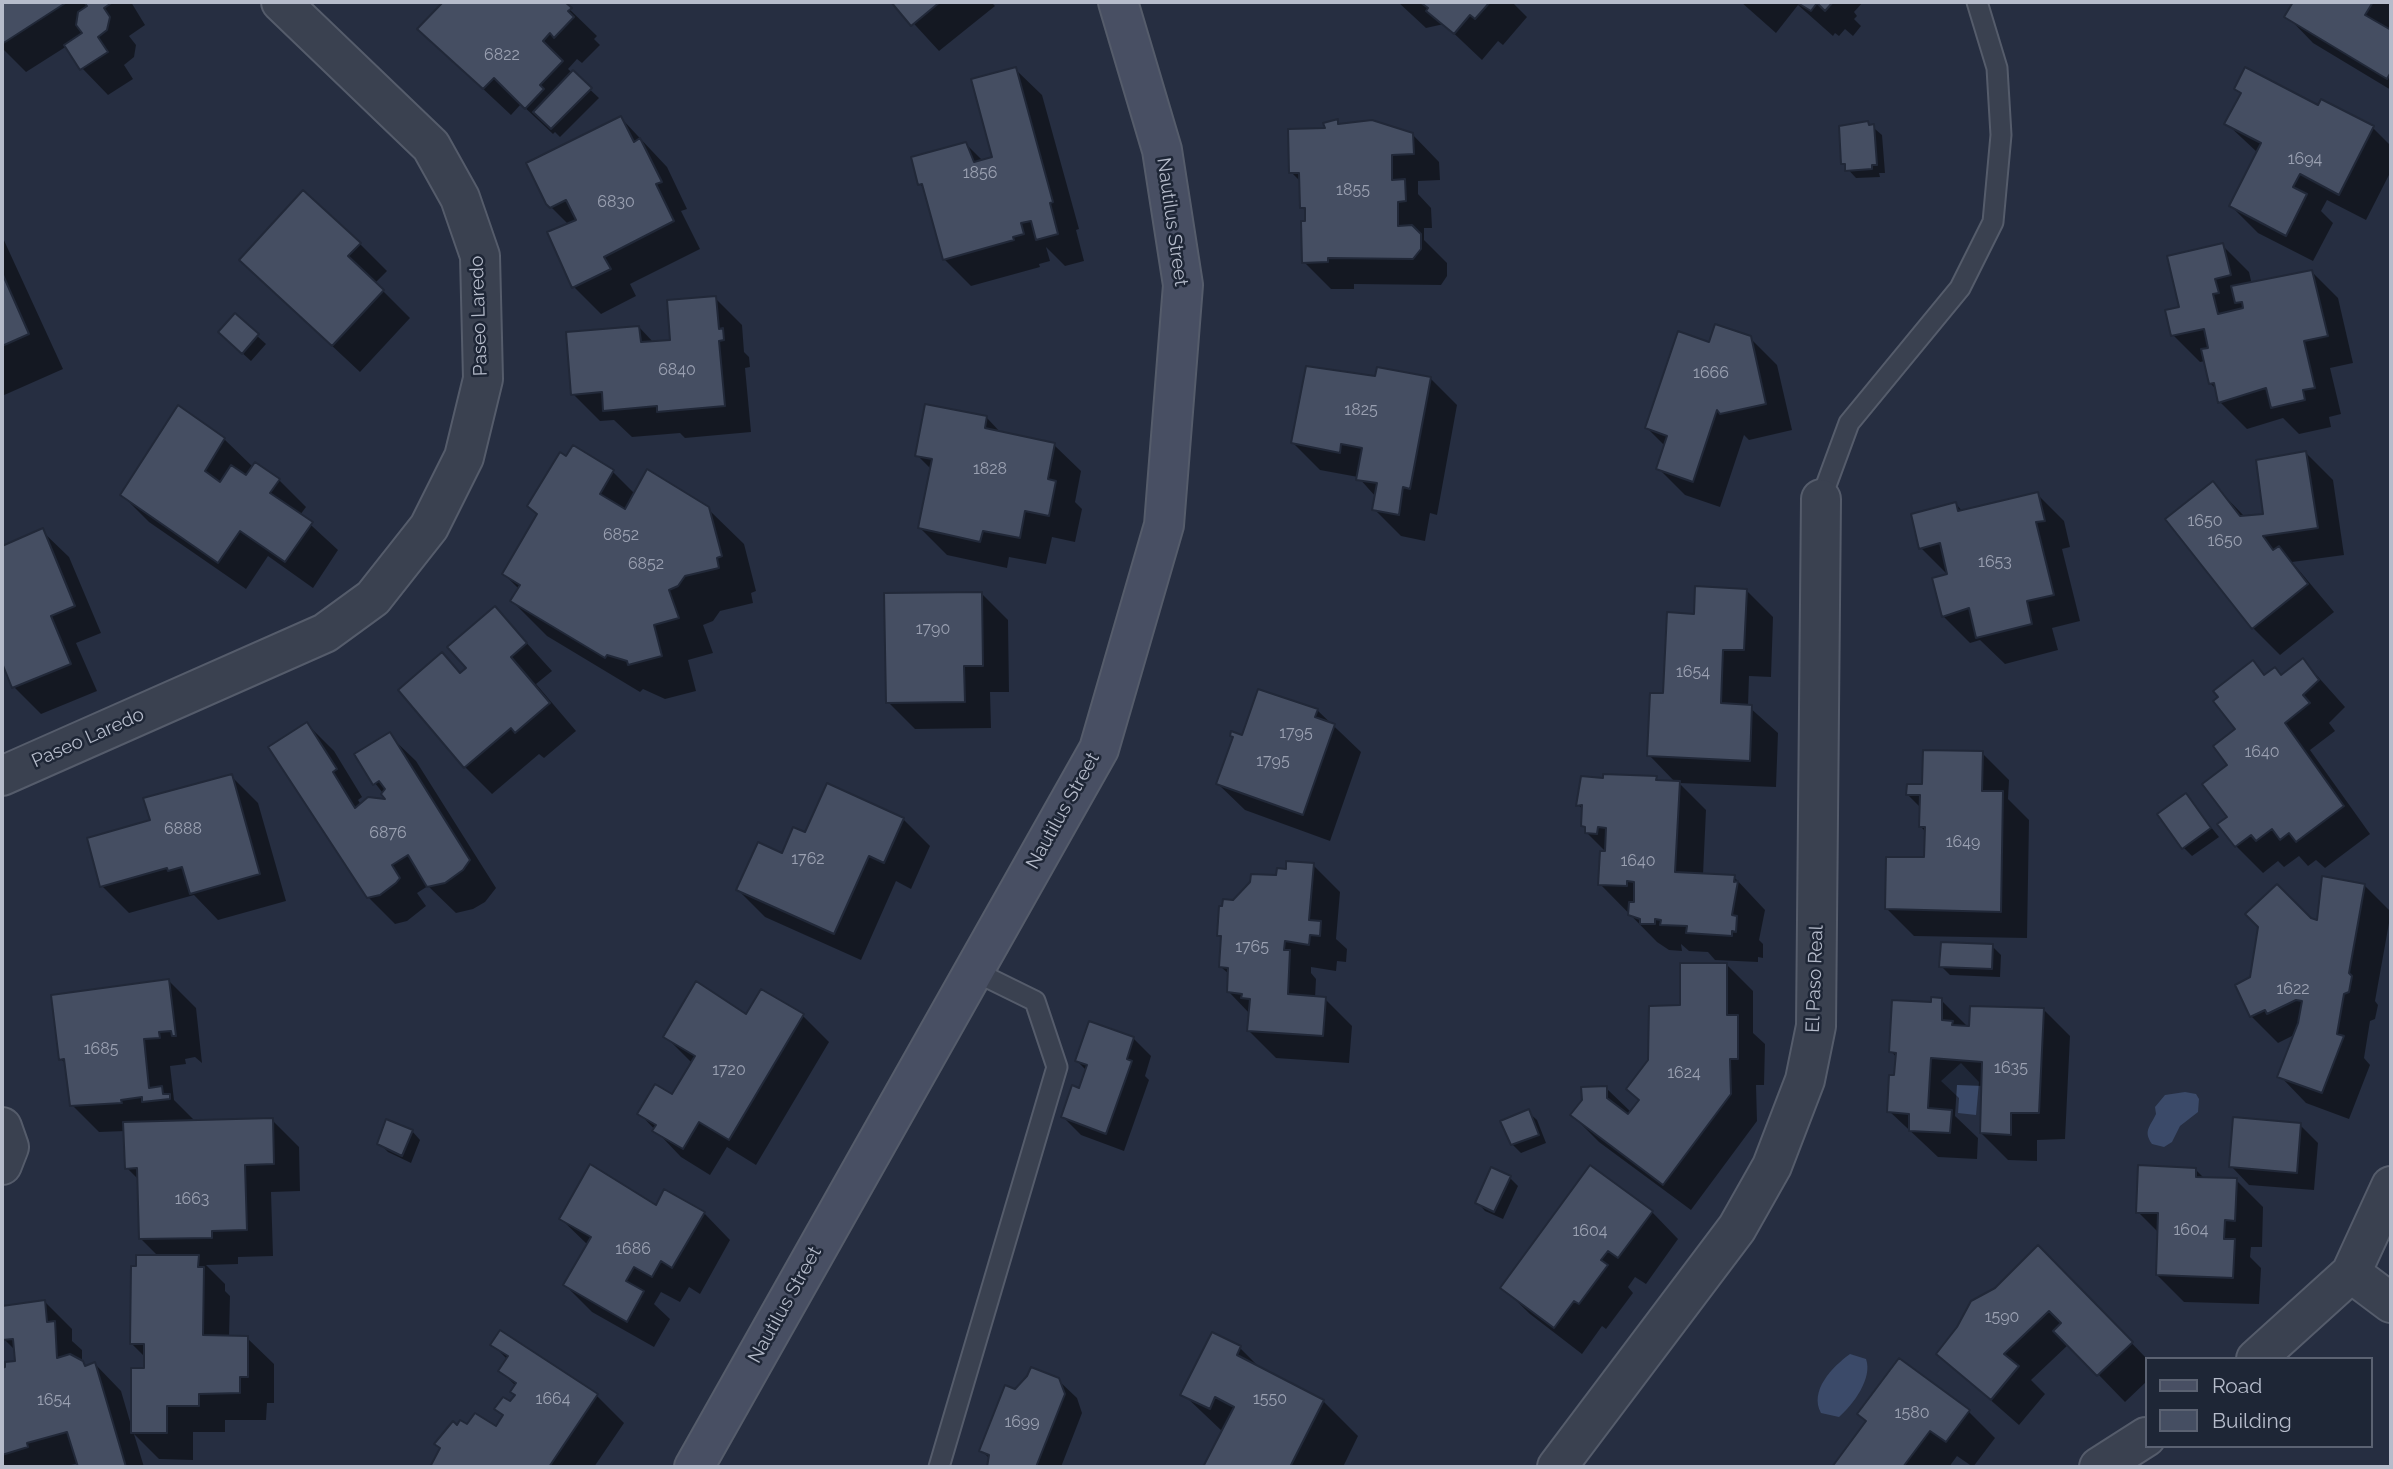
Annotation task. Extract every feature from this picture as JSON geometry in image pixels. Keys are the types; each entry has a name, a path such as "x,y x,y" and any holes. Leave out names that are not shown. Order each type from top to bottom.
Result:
{"main road":[{"name":"Nautilus Street","path":"694,1467 1099,749 1164,525 1183,285 1162,150 1118,2"}],"street":[{"name":"Paseo Laredo","path":"2,776 325,633 373,598 381,588 429,527 464,457 482,379 480,256 460,198 431,146 281,2"},
{"name":"El Paso Real","path":"1557,1467 1737,1228 1772,1166 1805,1080 1816,1026 1821,499"},
{"path":"2,1127 9,1147 2,1165"},
{"path":"2258,1357 2351,1273 2391,1186"},
{"path":"2351,1273 2391,1303"},
{"path":"2099,1467 2144,1438"}],"lane":[{"path":"1821,499 1849,423 1960,288 1993,222 2001,135 1997,68 1977,2"},
{"path":"939,1467 1057,1067 1035,1001 974,971"}],"water":[{"path":"1961,1063 1979,1082 1976,1115 1958,1113 1959,1098 1941,1081"},
{"path":"2185,1092 2196,1094 2199,1099 2198,1112 2180,1126 2172,1142 2164,1147 2152,1144 2148,1132 2156,1114 2155,1107 2165,1095"},
{"path":"1850,1354 1866,1359 1867,1374 1864,1383 1850,1406 1839,1417 1821,1413 1818,1405 1820,1388 1836,1366"}],"building":[{"path":"2,2 67,2 2,44"},
{"path":"84,2 113,2 104,8 110,17 107,30 98,37 108,52 80,70 64,45 82,33 76,25 78,12 87,6"},
{"path":"443,2 565,2 572,8 568,11 574,17 554,38 550,33 543,41 563,61 540,85 544,89 525,109 494,78 483,89 417,29"},
{"path":"891,2 940,2 911,26"},
{"path":"1420,2 1490,2 1475,19 1470,15 1454,34 1426,11 1428,8"},
{"path":"1796,2 1833,2 1825,11 1817,3 1811,11"},
{"path":"2293,2 2373,2 2365,15 2391,30 2391,72 2387,79 2284,17"},
{"path":"1016,67 1053,202 1050,203 1058,234 1036,240 1031,221 1021,223 1024,234 1013,237 1014,240 943,260 922,184 918,185 911,157 966,142 974,162 992,157 971,79"},
{"path":"2245,67 2318,105 2321,99 2374,126 2339,195 2300,174 2293,187 2307,194 2286,236 2229,206 2261,143 2224,124 2241,93 2234,89"},
{"path":"573,70 592,88 551,129 533,112"},
{"path":"621,116 634,142 640,138 662,182 656,184 674,221 604,257 611,269 572,288 547,232 576,220 566,200 550,208 546,204 526,163"},
{"path":"1338,119 1338,124 1372,120 1413,133 1414,154 1392,155 1392,180 1405,179 1406,201 1398,202 1398,226 1412,225 1421,234 1421,249 1413,259 1328,258 1328,262 1302,263 1301,221 1305,221 1305,208 1300,208 1299,173 1289,173 1288,129 1325,128 1323,123"},
{"path":"1868,121 1869,125 1874,124 1877,165 1872,165 1872,169 1845,171 1845,164 1841,164 1839,126"},
{"path":"303,190 361,243 348,256 384,290 332,346 239,260"},
{"path":"2223,243 2231,275 2215,279 2219,293 2213,294 2218,314 2243,308 2242,302 2235,303 2231,286 2312,270 2328,336 2304,341 2315,388 2303,390 2305,400 2271,408 2266,388 2218,403 2214,383 2209,384 2201,349 2208,348 2204,329 2171,336 2165,310 2179,307 2167,256"},
{"path":"2,276 29,334 2,346"},
{"path":"716,296 719,329 723,328 724,340 719,341 725,406 657,412 657,406 603,411 602,392 571,395 566,332 639,326 641,342 670,340 667,300"},
{"path":"235,313 259,334 242,354 218,332"},
{"path":"1715,324 1751,336 1766,404 1720,414 1717,410 1693,482 1656,469 1667,436 1645,428 1678,331 1709,342"},
{"path":"1306,366 1375,376 1377,367 1431,377 1410,489 1403,487 1399,515 1372,510 1377,483 1356,480 1362,448 1341,444 1340,453 1291,443"},
{"path":"925,404 987,416 985,428 1055,443 1048,479 1056,481 1049,516 1025,511 1020,538 983,531 980,542 918,528 932,459 915,456"},
{"path":"178,405 225,438 205,471 220,482 231,465 246,475 255,462 280,479 270,493 313,522 285,562 240,531 218,563 120,495"},
{"path":"573,445 614,470 600,494 625,509 647,469 709,507 722,556 717,558 719,568 685,576 678,586 669,590 679,618 654,625 662,656 628,665 627,661 607,655 605,658 510,601 520,585 502,574 537,514 527,506 560,452 566,456"},
{"path":"2306,451 2318,528 2263,536 2273,550 2279,546 2308,584 2252,629 2165,519 2213,481 2240,516 2263,514 2256,460"},
{"path":"2038,492 2045,521 2036,522 2054,595 2027,601 2032,624 1976,638 1969,608 1942,617 1932,578 1947,574 1940,543 1919,549 1911,514 1956,502 1958,511"},
{"path":"43,528 75,606 51,616 71,664 12,688 2,663 2,546"},
{"path":"1695,586 1747,589 1744,650 1723,650 1721,703 1752,705 1750,761 1647,756 1650,693 1663,693 1667,612 1694,614"},
{"path":"982,592 983,666 964,666 965,702 886,703 884,593"},
{"path":"495,606 527,643 511,657 550,703 515,733 511,728 464,768 398,690 442,652 460,673 466,668 447,647"},
{"path":"2303,658 2319,680 2303,695 2310,703 2285,723 2344,806 2296,842 2289,833 2280,840 2272,829 2256,841 2251,835 2235,847 2217,824 2227,817 2202,784 2227,765 2213,746 2235,729 2213,701 2218,697 2213,691 2253,660 2264,675 2275,667 2281,675"},
{"path":"1258,689 1318,709 1315,717 1335,724 1303,815 1216,784 1233,737 1230,736 1231,731 1242,735"},
{"path":"307,722 337,769 333,772 355,808 368,797 385,799 381,794 385,789 379,781 373,785 354,754 390,732 470,860 463,870 445,883 427,887 408,855 392,865 400,878 396,883 380,895 367,898 268,747"},
{"path":"1923,750 1983,751 1982,791 2003,791 2001,912 1885,909 1886,857 1924,857 1925,827 1919,827 1920,795 1906,795 1907,784 1922,784"},
{"path":"232,774 260,874 190,894 182,867 168,871 167,868 100,887 87,838 150,820 143,798"},
{"path":"1603,774 1657,776 1656,780 1680,781 1675,872 1735,875 1734,882 1738,881 1732,915 1737,916 1736,932 1732,931 1732,936 1686,933 1687,926 1660,925 1661,920 1655,919 1655,924 1640,924 1640,919 1628,915 1629,902 1634,902 1634,882 1627,881 1627,886 1598,885 1600,851 1605,851 1606,828 1598,827 1597,834 1585,833 1585,827 1581,826 1582,805 1576,806 1581,776 1603,778"},
{"path":"827,783 904,818 884,863 869,856 834,934 736,890 758,842 782,853 793,827 805,832"},
{"path":"2186,793 2211,828 2182,849 2157,814"},
{"path":"1286,861 1314,863 1309,920 1321,921 1320,936 1310,935 1309,945 1285,941 1284,950 1290,950 1288,994 1326,997 1323,1036 1247,1031 1250,999 1241,998 1242,994 1227,992 1228,968 1219,967 1221,936 1217,936 1219,906 1222,906 1223,899 1233,900 1250,882 1251,874 1276,875 1277,868 1286,869"},
{"path":"2322,876 2365,884 2349,973 2352,976 2349,992 2344,994 2337,1034 2344,1036 2322,1093 2277,1077 2298,1023 2302,1001 2296,1000 2267,1014 2265,1010 2250,1017 2235,985 2250,977 2258,927 2245,914 2277,884 2311,918 2317,920"},
{"path":"1941,942 1993,944 1992,969 1939,967"},
{"path":"1680,963 1727,963 1727,1015 1738,1015 1738,1059 1730,1059 1731,1094 1663,1185 1570,1115 1582,1100 1581,1087 1607,1086 1607,1098 1628,1114 1639,1100 1626,1089 1648,1060 1649,1006 1680,1005"},
{"path":"169,979 176,1036 172,1036 171,1031 159,1032 160,1038 144,1039 149,1088 162,1086 163,1094 170,1094 170,1099 142,1102 142,1097 121,1100 122,1103 70,1106 64,1059 59,1060 51,995"},
{"path":"696,981 746,1014 761,989 804,1014 729,1140 699,1122 683,1149 652,1131 656,1125 637,1114 655,1084 672,1094 695,1056 663,1037"},
{"path":"1931,997 1942,998 1942,1020 1953,1021 1952,1025 1969,1026 1970,1006 2044,1008 2039,1113 2011,1113 2011,1135 1980,1133 1982,1062 1931,1058 1928,1108 1952,1110 1950,1133 1909,1131 1909,1114 1887,1112 1889,1075 1894,1075 1896,1053 1889,1052 1892,1000 1931,1002"},
{"path":"1089,1021 1134,1037 1127,1059 1132,1061 1106,1134 1061,1117 1072,1085 1079,1088 1087,1065 1075,1061"},
{"path":"1529,1109 1539,1135 1511,1145 1500,1121"},
{"path":"2233,1117 2301,1123 2297,1173 2229,1167"},
{"path":"273,1118 274,1164 245,1165 247,1230 212,1231 212,1238 139,1239 137,1168 125,1169 123,1122"},
{"path":"386,1119 413,1130 402,1156 377,1144"},
{"path":"590,1164 656,1205 664,1189 705,1212 672,1268 661,1261 652,1277 634,1267 626,1281 644,1291 627,1322 563,1285 591,1237 559,1219"},
{"path":"1590,1165 1653,1211 1618,1258 1608,1251 1601,1260 1608,1265 1579,1304 1574,1301 1554,1328 1500,1288"},
{"path":"2138,1165 2196,1168 2196,1177 2237,1178 2235,1221 2225,1220 2224,1239 2235,1239 2233,1278 2156,1275 2158,1213 2136,1213"},
{"path":"1491,1167 1511,1176 1494,1212 1475,1203"},
{"path":"2038,1245 2133,1342 2097,1376 2053,1331 2061,1323 2049,1311 2004,1354 2019,1366 1991,1400 1936,1354 1957,1327 1971,1301 1995,1288"},
{"path":"136,1255 199,1255 198,1267 204,1267 203,1335 248,1336 248,1377 240,1377 240,1393 199,1394 199,1406 167,1406 167,1433 131,1433 131,1368 144,1368 144,1344 130,1344 131,1266 136,1266"},
{"path":"45,1300 47,1322 55,1321 57,1358 70,1354 83,1361 85,1366 95,1362 126,1467 78,1467 67,1432 27,1443 28,1447 2,1455 2,1368 5,1367 5,1362 15,1361 13,1339 2,1340 2,1306"},
{"path":"500,1330 598,1394 549,1467 430,1467 440,1448 434,1444 453,1421 457,1425 460,1420 467,1424 475,1413 496,1426 503,1415 494,1409 503,1397 510,1401 515,1395 510,1392 516,1383 498,1371 508,1356 490,1345"},
{"path":"1212,1332 1241,1346 1237,1355 1324,1400 1290,1467 1203,1467 1234,1407 1215,1397 1210,1409 1180,1395"},
{"path":"1899,1358 1970,1410 1946,1442 1930,1431 1903,1467 1832,1467 1866,1421 1857,1414"},
{"path":"1031,1367 1059,1378 1065,1394 1036,1467 987,1467 989,1455 979,1451 1005,1385 1015,1389"}]}
